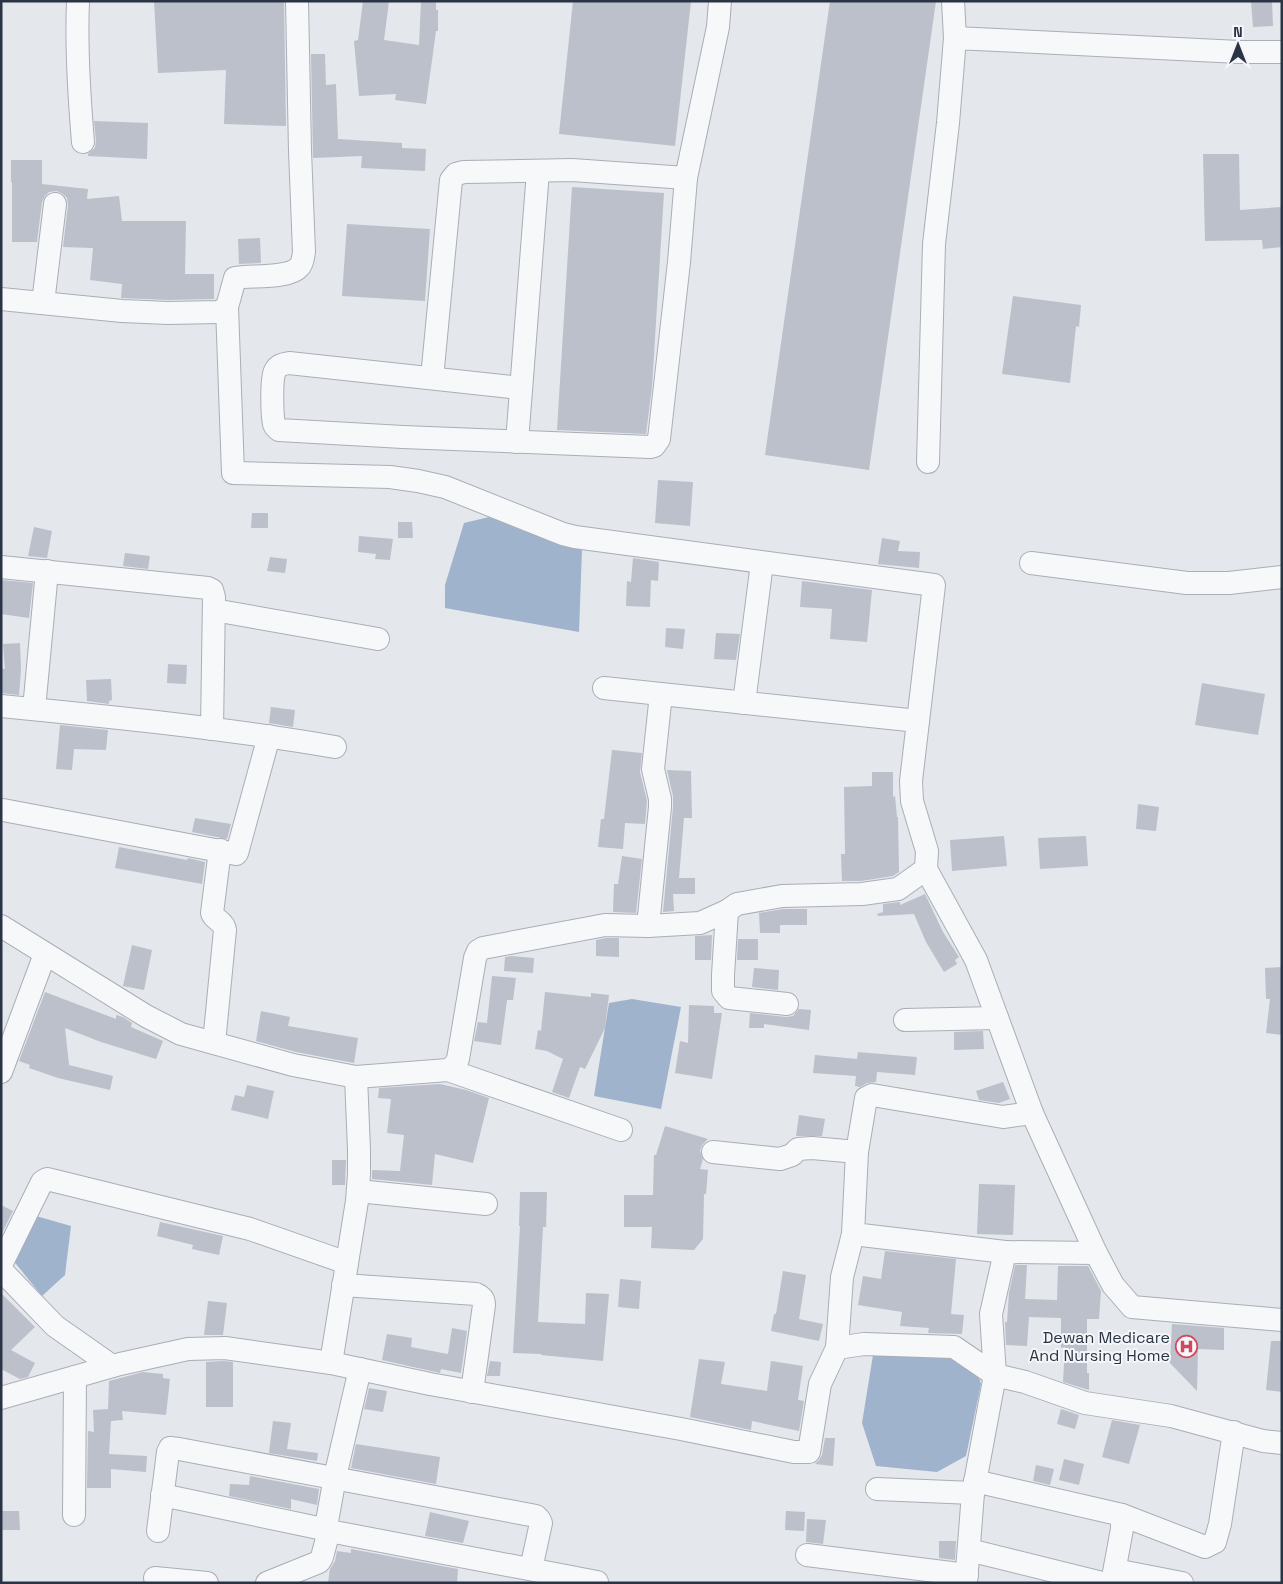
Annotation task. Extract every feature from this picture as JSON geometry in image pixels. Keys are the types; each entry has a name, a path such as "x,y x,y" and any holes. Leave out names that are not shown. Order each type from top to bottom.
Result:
{"street":[{"path":"78,1 78,84 83,142"},
{"path":"297,1 304,252 300,267 289,274 234,278 227,307 233,473 390,477 418,481 445,487 563,534 576,537 934,585 911,781 912,801 927,851 926,869 976,960 1032,1113 1096,1253 1113,1285 1132,1307 1282,1320"},
{"path":"521,388 289,364 282,365 276,368 274,373 272,389 274,425 278,430 517,442 650,448 657,443 659,439 679,262 686,178 718,27 720,1"},
{"path":"928,462 934,244 948,123 955,38 953,1"},
{"path":"955,38 1239,52 1282,52"},
{"path":"432,378 451,180 456,174 464,172 572,170 686,178"},
{"path":"517,442 538,171"},
{"path":"43,303 55,204"},
{"path":"1,299 122,311 168,313 219,312 227,307"},
{"path":"744,703 762,563"},
{"path":"1032,563 1187,583 1229,583 1282,576"},
{"path":"1,567 208,588 212,590 214,610 212,729"},
{"path":"34,709 46,571"},
{"path":"214,610 378,639"},
{"path":"604,688 918,721"},
{"path":"648,926 660,807 653,769 661,694"},
{"path":"1,706 212,729 335,746"},
{"path":"4,810 234,854 238,853 269,736"},
{"path":"214,1043 225,930 223,924 212,913 220,850"},
{"path":"448,1070 455,1065 458,1059 475,958 480,949 605,925 648,926 700,923 727,911 737,904 782,896 862,894 898,889 926,869"},
{"path":"727,911 723,991 729,998 787,1004"},
{"path":"1,926 163,1026 181,1034 293,1065 356,1077 448,1070 622,1130"},
{"path":"1,1072 45,954"},
{"path":"905,1020 997,1018"},
{"path":"331,1363 358,1191 359,1150 356,1077"},
{"path":"2,1398 112,1366 188,1349 225,1348 360,1368 472,1392 681,1429 794,1452 809,1452 820,1384 837,1348 842,1277 853,1234 857,1152 866,1098 872,1095 1003,1116 1032,1113"},
{"path":"713,1152 780,1159 792,1155 798,1149 812,1148 857,1152"},
{"path":"1,1265 42,1182 47,1179 250,1229 345,1274 476,1294 481,1297 484,1300 484,1305 472,1392"},
{"path":"358,1191 486,1204"},
{"path":"853,1234 1005,1252 1096,1253"},
{"path":"806,1555 967,1579 974,1487 996,1374 991,1314 1005,1252"},
{"path":"1,1270 55,1326 112,1366"},
{"path":"837,1348 864,1344 954,1347 996,1374 1085,1403 1171,1416 1282,1444"},
{"path":"267,1583 319,1562 322,1558 335,1477 360,1368"},
{"path":"74,1516 76,1377"},
{"path":"877,1489 974,1487 1122,1516 1205,1547 1215,1542 1220,1524 1234,1432"},
{"path":"158,1531 170,1448 335,1477 536,1516 540,1519 541,1524 532,1569"},
{"path":"162,1495 328,1530 597,1582"},
{"path":"1110,1578 1122,1529 1122,1516"},
{"path":"969,1550 1110,1578 1182,1583"},
{"path":"155,1578 207,1583"}],"water":[{"path":"489,517 582,549 579,632 445,608 445,585 464,523"},
{"path":"632,999 681,1007 661,1109 594,1096 609,1003"},
{"path":"36,1216 71,1226 65,1275 42,1296 12,1259"},
{"path":"873,1355 972,1357 981,1384 966,1456 937,1472 876,1466 862,1423"}],"building":[{"path":"154,1 284,1 286,126 224,124 226,70 158,73"},
{"path":"363,1 389,1 384,40 419,45 421,1 436,1 438,31 436,31 426,104 395,100 396,94 359,96 354,41 358,40"},
{"path":"573,1 691,1 675,146 559,134"},
{"path":"830,1 936,1 869,470 765,455"},
{"path":"1251,1 1272,1 1273,26 1253,27"},
{"path":"311,54 325,54 326,85 336,84 338,139 402,143 402,148 426,149 425,171 361,168 362,156 313,158"},
{"path":"94,121 148,123 147,159 88,156 95,148"},
{"path":"1203,154 1239,154 1240,210 1282,207 1282,247 1263,249 1262,240 1205,241"},
{"path":"11,160 42,160 42,184 88,189 87,199 119,196 122,221 186,221 185,274 214,274 214,299 121,298 122,284 90,280 93,248 63,247 68,205 67,198 57,191 49,192 42,202 37,242 12,242"},
{"path":"572,187 664,193 652,387 646,434 557,430"},
{"path":"347,224 430,229 425,301 342,296"},
{"path":"260,238 261,263 239,264 238,239"},
{"path":"1013,296 1081,305 1079,327 1076,326 1070,383 1002,374"},
{"path":"658,480 693,482 690,526 655,523"},
{"path":"252,513 268,513 268,528 251,528"},
{"path":"398,522 412,522 413,538 398,538"},
{"path":"34,527 52,531 47,558 28,556"},
{"path":"359,536 393,539 390,560 375,559 376,554 358,552"},
{"path":"882,538 900,541 898,551 920,552 919,568 878,564"},
{"path":"125,553 150,556 148,569 123,566"},
{"path":"270,557 287,559 285,573 267,571"},
{"path":"633,558 659,562 658,581 651,580 650,607 626,606 627,581 631,582"},
{"path":"1,580 33,583 29,618 1,614"},
{"path":"802,581 872,590 867,642 830,639 832,609 800,607"},
{"path":"666,628 685,629 683,649 665,647"},
{"path":"716,633 740,634 736,660 714,659"},
{"path":"20,643 21,670 19,695 1,693 1,668 5,669 3,644"},
{"path":"168,664 187,665 186,684 167,683"},
{"path":"111,679 112,700 109,701 109,704 87,701 86,680"},
{"path":"1202,683 1265,694 1258,735 1195,725"},
{"path":"271,707 295,710 293,727 269,723"},
{"path":"60,725 108,730 106,750 74,749 72,770 56,769"},
{"path":"612,750 642,753 640,772 647,801 645,824 625,823 623,849 598,847 601,819 604,819"},
{"path":"667,770 691,771 692,818 684,818 679,878 695,878 695,894 673,894 674,911 663,912 673,807 673,796"},
{"path":"872,772 893,772 893,797 895,796 898,817 899,872 893,876 861,881 842,881 841,854 845,854 844,787 872,786"},
{"path":"1138,804 1159,807 1156,831 1136,829"},
{"path":"195,818 231,824 227,839 192,832"},
{"path":"1004,836 1007,866 952,871 950,840"},
{"path":"1086,836 1088,866 1040,869 1038,838"},
{"path":"119,847 205,862 202,884 115,868"},
{"path":"622,856 642,859 636,913 613,912 614,884 618,884"},
{"path":"925,894 943,932 959,957 955,960 957,964 944,972 926,942 914,914 878,916 877,914 883,912 883,904 900,902 900,905"},
{"path":"783,909 807,909 807,925 780,925 780,933 760,933 759,913"},
{"path":"712,935 711,960 695,960 695,936"},
{"path":"619,938 619,957 596,956 596,940"},
{"path":"738,939 758,939 758,960 737,960"},
{"path":"132,945 152,950 144,990 123,986"},
{"path":"505,957 534,958 533,973 504,971"},
{"path":"1282,967 1282,1035 1266,1033 1270,999 1266,999 1265,968"},
{"path":"754,968 779,970 778,990 752,987"},
{"path":"492,976 516,978 513,1000 507,1000 501,1045 474,1041 478,1022 487,1023"},
{"path":"45,992 116,1019 116,1015 123,1017 132,1023 131,1027 163,1041 156,1059 101,1042 65,1028 69,1065 113,1076 110,1090 58,1078 29,1068 30,1065 19,1061"},
{"path":"545,992 591,997 591,993 609,995 605,1028 585,1069 580,1067 569,1098 552,1092 563,1059 547,1051 535,1049 538,1030 541,1031"},
{"path":"689,1005 714,1006 714,1013 722,1013 712,1079 675,1073 680,1041 688,1043"},
{"path":"799,1009 811,1010 809,1030 764,1024 764,1028 749,1028 750,1013 786,1017 793,1016"},
{"path":"261,1011 290,1017 288,1026 358,1038 354,1063 296,1052 256,1041"},
{"path":"983,1031 984,1049 954,1050 954,1032"},
{"path":"858,1052 917,1057 915,1075 877,1072 876,1082 867,1083 860,1087 855,1086 856,1076 813,1073 815,1055 857,1059"},
{"path":"1003,1082 1010,1099 999,1103 979,1100 976,1091"},
{"path":"440,1084 489,1098 473,1163 435,1154 432,1185 372,1179 372,1170 400,1171 404,1135 387,1133 391,1099 378,1098 379,1088"},
{"path":"247,1085 274,1091 268,1119 231,1110 235,1095 244,1097"},
{"path":"799,1115 825,1119 822,1136 796,1136"},
{"path":"665,1126 708,1139 702,1145 700,1151 703,1159 700,1169 708,1170 706,1194 704,1194 703,1239 694,1250 651,1248 652,1227 624,1227 624,1195 653,1195 654,1155 656,1155"},
{"path":"332,1160 346,1160 345,1185 332,1185"},
{"path":"979,1184 1015,1185 1013,1235 977,1234"},
{"path":"520,1192 547,1192 546,1227 543,1227 538,1322 585,1324 586,1293 609,1294 603,1361 513,1353"},
{"path":"1,1205 13,1211 1,1235"},
{"path":"160,1222 223,1236 219,1255 192,1249 193,1245 157,1236"},
{"path":"885,1251 956,1259 951,1314 964,1315 962,1334 928,1333 929,1328 900,1326 902,1312 858,1305 863,1276 881,1279"},
{"path":"1015,1265 1027,1265 1025,1299 1057,1300 1058,1266 1088,1266 1101,1291 1099,1319 1087,1319 1087,1373 1089,1373 1089,1390 1063,1382 1065,1347 1061,1348 1061,1318 1029,1317 1027,1346 1006,1345 1005,1322 1007,1322 1009,1293"},
{"path":"783,1271 806,1275 799,1319 823,1324 819,1341 771,1331 774,1314 776,1314"},
{"path":"620,1279 641,1281 639,1309 618,1307"},
{"path":"1,1293 35,1327 11,1350 35,1363 28,1377 20,1379 1,1369"},
{"path":"208,1301 227,1303 223,1335 204,1335"},
{"path":"1172,1324 1224,1328 1224,1350 1198,1349 1197,1391 1170,1363"},
{"path":"452,1328 467,1331 461,1373 441,1369 440,1373 382,1360 387,1334 412,1338 411,1347 448,1354"},
{"path":"1271,1341 1282,1341 1282,1392 1266,1390"},
{"path":"699,1359 725,1362 721,1384 767,1391 771,1361 803,1366 798,1400 804,1401 799,1431 752,1421 751,1430 690,1417"},
{"path":"490,1361 501,1362 500,1376 487,1376"},
{"path":"206,1362 233,1362 233,1407 206,1407"},
{"path":"143,1372 163,1374 163,1378 170,1379 166,1415 122,1411 123,1420 111,1421 109,1454 147,1456 146,1472 111,1469 111,1488 87,1488 88,1431 94,1432 93,1410 108,1409 109,1381"},
{"path":"369,1388 387,1391 383,1412 364,1409"},
{"path":"1061,1409 1079,1415 1075,1429 1057,1424"},
{"path":"1112,1420 1140,1425 1129,1464 1102,1457"},
{"path":"273,1421 291,1423 287,1449 318,1453 317,1461 269,1453"},
{"path":"825,1438 835,1438 833,1466 815,1464 822,1455"},
{"path":"356,1444 440,1457 436,1484 351,1468"},
{"path":"1064,1459 1084,1464 1079,1485 1059,1480"},
{"path":"1036,1465 1054,1469 1050,1485 1033,1481"},
{"path":"250,1476 319,1489 317,1505 291,1499 291,1509 229,1496 230,1484 249,1485"},
{"path":"1,1511 19,1511 20,1530 1,1530"},
{"path":"786,1511 805,1512 804,1531 785,1530"},
{"path":"430,1512 469,1521 463,1543 425,1536"},
{"path":"807,1519 826,1520 823,1544 806,1542"},
{"path":"939,1541 956,1541 955,1560 939,1558"},
{"path":"351,1549 458,1569 457,1583 328,1583 330,1569 335,1561 337,1551 351,1553"}],"place":[{"name":"Dewan Medicare And Nursing Home","path":"1186,1346"}]}
